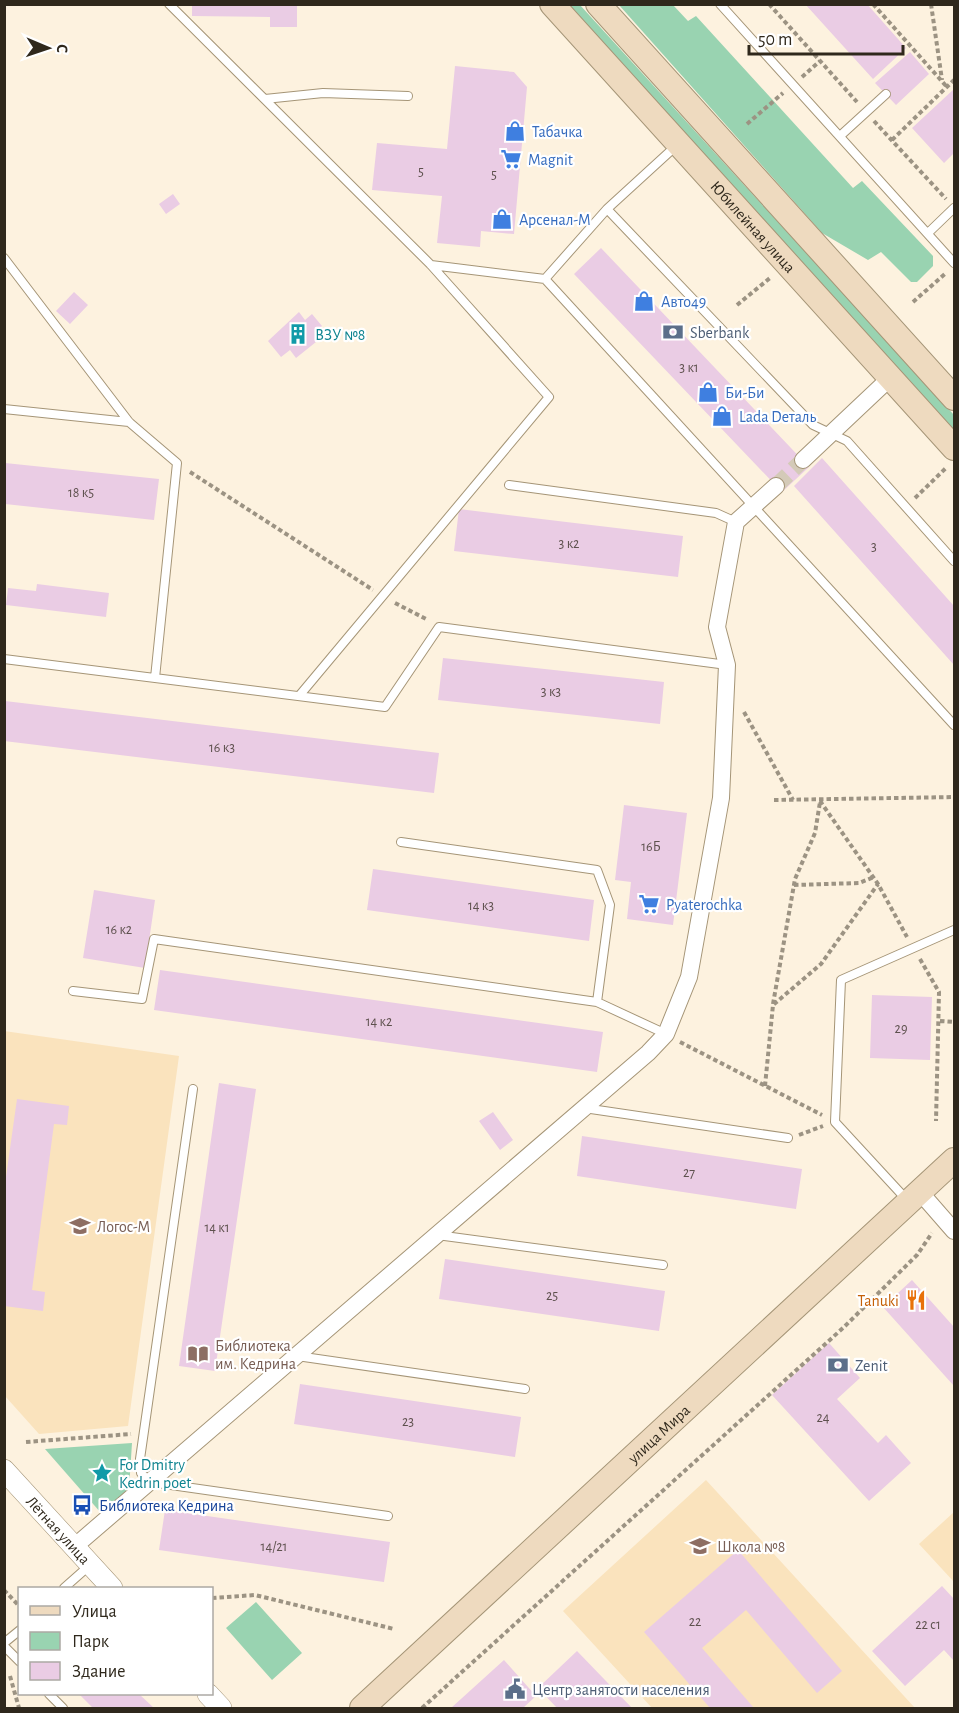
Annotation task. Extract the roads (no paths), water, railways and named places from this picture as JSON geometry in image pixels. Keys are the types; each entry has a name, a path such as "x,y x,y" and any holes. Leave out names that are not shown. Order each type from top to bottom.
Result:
{"main road":[{"name":"Юбилейная улица","path":"552,4 954,448"},
{"path":"598,4 954,398"},
{"name":"улица Мира","path":"362,1708 954,1160"}],"street":[{"path":"803,460 890,378"},
{"path":"74,1547 584,1108 666,1034 689,977 721,798 727,665 717,627 736,522 776,486"},
{"path":"914,1197 943,1218 954,1231"},
{"name":"Лётная улица","path":"4,1470 111,1587"},
{"path":"209,1695 221,1708"}],"lane":[{"path":"169,4 431,265 549,398 299,696"},
{"path":"720,4 928,233 954,265"},
{"path":"265,99 323,93 408,96"},
{"path":"840,136 886,94"},
{"path":"545,279 607,209 678,144"},
{"path":"928,233 954,208"},
{"path":"607,209 813,425 847,441 954,561"},
{"path":"4,258 129,422 177,463 154,678"},
{"path":"431,265 545,279 954,724"},
{"path":"4,409 129,422"},
{"path":"509,485 716,513 736,522"},
{"path":"4,659 385,707 439,627 727,665"},
{"path":"401,842 597,870 610,905 597,1002"},
{"path":"914,1197 835,1122 841,980 954,930"},
{"path":"73,990 142,999 154,939 597,1002 666,1034"},
{"path":"192,1089 140,1459 141,1473 150,1482 388,1516"},
{"path":"584,1108 788,1138"},
{"path":"436,1235 663,1265"},
{"path":"296,1356 525,1389"},
{"path":"65,1587 90,1564"},
{"path":"18,1632 4,1645 18,1660"},
{"path":"50,1695 63,1708"}],"tunnel":[{"path":"776,486 803,460"}],"place":[{"name":"Табачка","path":"515,131"},
{"name":"Magnit","path":"511,159"},
{"name":"Арсенал-М","path":"502,219"},
{"name":"Авто49","path":"644,301"},
{"name":"Sberbank","path":"673,332"},
{"name":"ВЗУ №8","path":"298,334"},
{"name":"Би-Би","path":"708,392"},
{"name":"Lada Dеталь","path":"722,416"},
{"name":"Pyaterochka","path":"649,904"},
{"name":"Логос-М","path":"80,1226"},
{"name":"Tanuki","path":"916,1300"},
{"name":"Библиотека им. Кедрина","path":"198,1354"},
{"name":"Zenit","path":"838,1365"},
{"name":"For Dmitry Kedrin poet","path":"102,1473"},
{"name":"Библиотека Кедрина","path":"82,1505"},
{"name":"Школа №8","path":"700,1546"},
{"name":"Центр занятости населения","path":"515,1689"}]}
